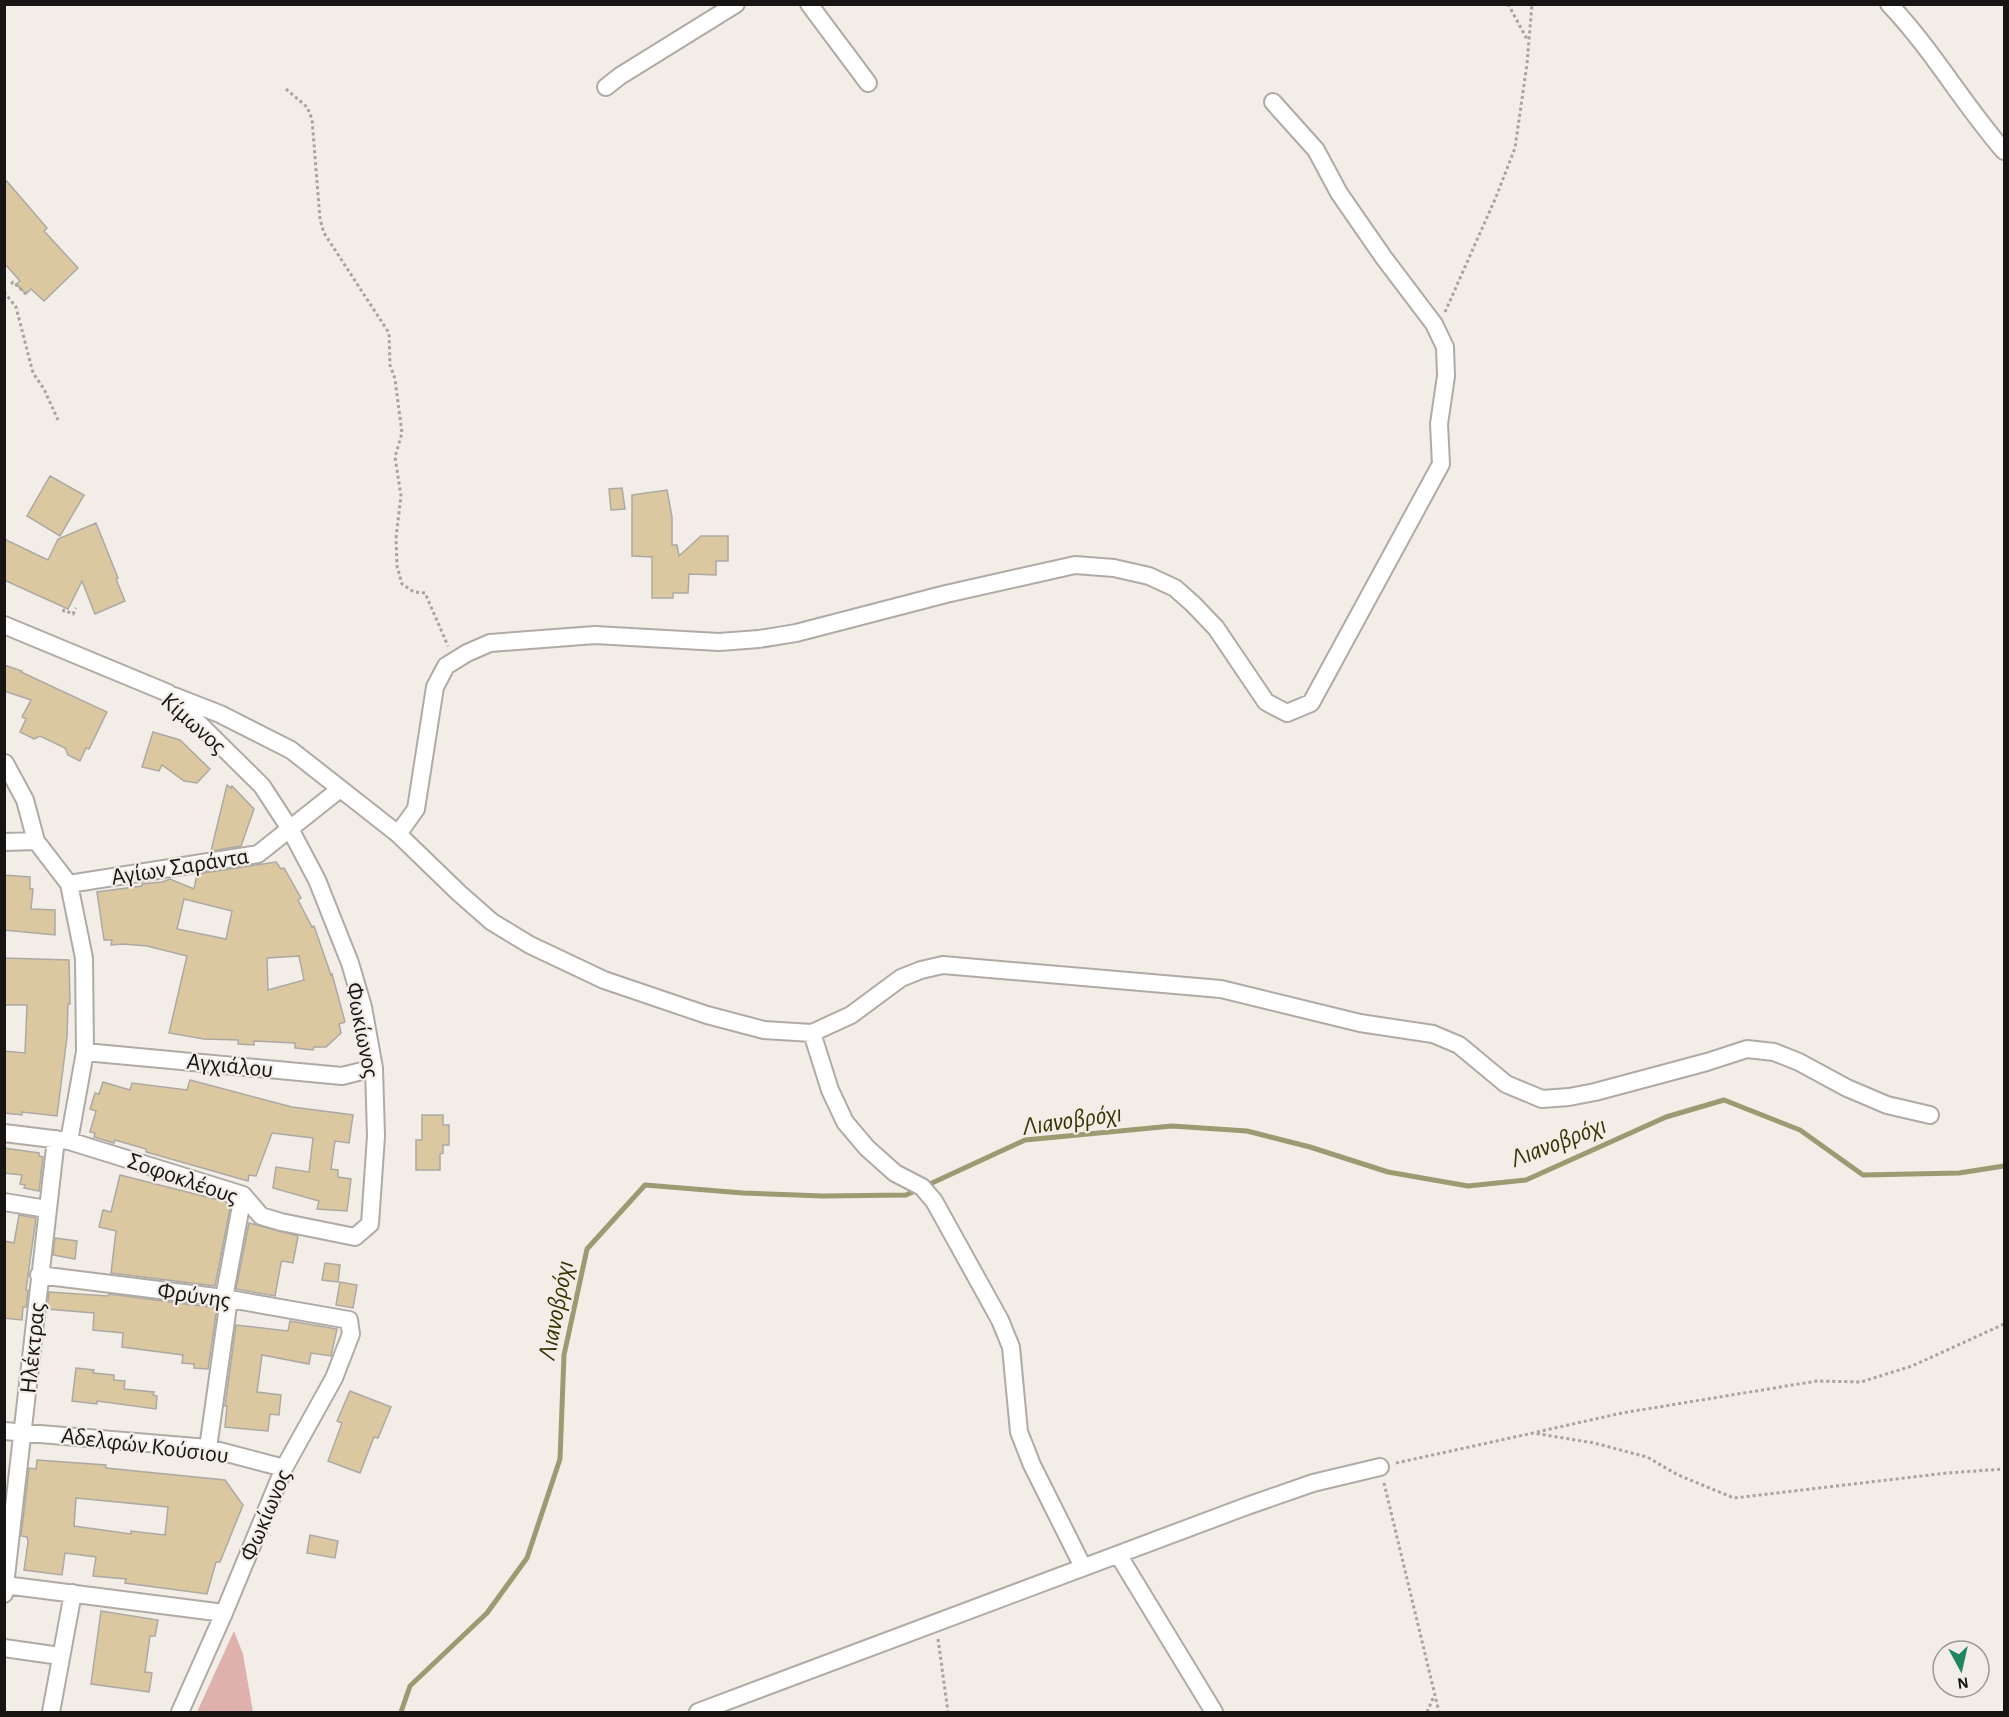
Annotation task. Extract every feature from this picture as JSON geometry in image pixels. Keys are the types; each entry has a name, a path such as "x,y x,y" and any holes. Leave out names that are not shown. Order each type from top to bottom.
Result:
{"street":[{"path":"606,87 736,4"},
{"path":"809,4 868,83"},
{"path":"1888,4 1907,24 1980,124 2004,151"},
{"path":"398,834 416,809 435,687 446,666 466,653 490,643 595,635 719,642 759,639 796,633 946,594 1075,565 1114,568 1149,576 1175,588 1216,628 1266,702 1287,713 1311,703 1441,464 1438,424 1446,376 1445,347 1434,324 1339,193 1316,150 1273,102"},
{"name":"Κίμωνος","path":"4,625 168,693 262,786 290,829"},
{"path":"168,693 220,714 291,750 398,834 492,922 530,945 613,983 707,1015 764,1030 812,1033 851,1015 901,978 921,970 943,965 981,967 1221,989 1360,1023 1433,1034 1459,1046 1506,1084 1542,1099 1595,1092 1748,1049 1774,1052 1887,1105 1930,1115"},
{"name":"Ηλέκτρας","path":"5,1589 47,1209 85,1052 84,958 69,884 36,842 25,800 6,763"},
{"name":"Αγίων Σαράντα","path":"69,884 258,854 340,789"},
{"name":"Φωκίωνος","path":"290,829 317,880 350,963 363,1008 374,1068 376,1136 370,1224 355,1237"},
{"path":"4,842 36,842"},
{"path":"812,1033 830,1090 845,1122 895,1173 922,1187 934,1201 1000,1320 1011,1347 1019,1432 1032,1465 1083,1567"},
{"name":"Αγχιάλου","path":"85,1052 342,1076 374,1068"},
{"name":"Σοφοκλέους","path":"4,1133 62,1140 243,1195 261,1216 355,1237"},
{"path":"208,1448 243,1195"},
{"path":"4,1202 47,1209"},
{"name":"Φρύνης","path":"39,1275 227,1299 349,1320"},
{"name":"Φωκίωνος","path":"180,1713 284,1468 334,1378 351,1334 349,1320"},
{"name":"Αδελφών Κούσιου","path":"4,1431 208,1448 284,1468"},
{"path":"698,1713 1247,1506 1313,1483 1380,1467"},
{"path":"1119,1556 1215,1713"},
{"path":"5,1589 73,1593 224,1613"},
{"path":"51,1713 73,1593"},
{"path":"4,1648 60,1656"}],"path":[{"path":"1508,4 1528,43"},
{"path":"1438,334 1447,305 1496,197 1515,148 1532,4"},
{"path":"286,89 307,107 312,119 320,219 324,233 389,333 390,365 395,379 402,433 395,457 401,496 396,538 397,566 402,584 414,592 425,593 454,661"},
{"path":"11,284 12,282 26,294"},
{"path":"4,292 16,307 33,373 44,389 58,420"},
{"path":"63,612 64,610 73,614 76,608"},
{"path":"1439,1713 1380,1467 1622,1413 1817,1381 1862,1382 1912,1366 2004,1324"},
{"path":"1533,1433 1594,1443 1647,1457 1678,1475 1734,1498 1947,1473 2004,1469"},
{"path":"936,1622 948,1713"},
{"path":"1428,1713 1435,1695"}],"shaded area":[{"path":"234,1631 243,1654 253,1712 197,1712"}],"building":[{"path":"4,178 47,228 44,231 78,268 44,301 31,289 26,294 16,284 20,281 4,263"},
{"path":"50,476 84,495 60,536 27,516"},
{"path":"622,488 625,509 611,510 609,489"},
{"path":"667,490 672,517 672,545 677,545 679,556 701,536 728,536 728,561 716,561 716,575 689,574 688,593 673,593 673,598 652,598 652,557 632,556 632,495"},
{"path":"96,523 125,601 95,614 82,581 68,609 4,580 4,539 48,560 58,539"},
{"path":"4,665 22,671 107,712 89,749 86,748 80,761 68,755 65,748 40,736 34,739 20,732 26,719 22,717 31,700 4,691"},
{"path":"153,732 180,740 210,769 197,783 184,781 162,765 159,771 142,767"},
{"path":"227,785 231,788 232,786 254,809 241,846 211,851"},
{"path":"276,862 281,869 284,868 301,898 298,900 312,927 314,926 332,974 345,1022 339,1024 341,1033 326,1047 314,1047 313,1050 295,1048 295,1043 254,1041 254,1045 238,1044 238,1040 204,1039 169,1033 187,956 147,946 111,945 112,940 104,940 97,892 142,886 142,884 170,879 194,889 197,874","holes":["184,899 232,911 226,939 177,929","299,956 304,980 268,990 267,958"]},
{"path":"4,875 30,877 30,889 33,889 31,909 55,910 55,935 4,930"},
{"path":"4,958 69,960 70,1004 68,1004 67,1037 57,1116 22,1112 22,1115 4,1113 4,1051 25,1053 27,1005 4,1005"},
{"path":"190,1080 292,1107 353,1115 349,1143 335,1141 331,1169 338,1170 338,1177 351,1179 347,1211 317,1209 319,1201 273,1188 276,1167 309,1172 313,1138 272,1133 256,1176 249,1175 248,1181 146,1152 146,1149 115,1140 114,1143 94,1137 95,1133 90,1132 96,1111 90,1109 95,1093 99,1094 103,1082 130,1090 132,1083 187,1090"},
{"path":"422,1115 443,1115 443,1125 449,1125 449,1145 443,1145 443,1153 440,1154 440,1170 416,1170 416,1140 422,1140"},
{"path":"4,1148 39,1153 39,1156 43,1157 39,1191 24,1188 25,1185 20,1184 22,1175 4,1173"},
{"path":"120,1175 231,1203 215,1286 111,1273 116,1231 99,1227 103,1210 111,1212"},
{"path":"19,1215 36,1218 26,1290 28,1290 26,1307 23,1307 22,1320 4,1318 4,1241 14,1243"},
{"path":"249,1223 298,1236 293,1263 282,1261 281,1263 275,1296 236,1289"},
{"path":"55,1238 77,1241 75,1259 53,1255"},
{"path":"325,1263 340,1265 338,1282 322,1280"},
{"path":"340,1282 357,1285 353,1308 336,1305"},
{"path":"49,1292 108,1296 109,1294 217,1308 208,1369 194,1368 194,1364 182,1363 183,1355 122,1347 123,1333 93,1330 94,1313 47,1309"},
{"path":"290,1321 337,1329 331,1356 311,1353 309,1364 262,1355 257,1392 281,1395 279,1415 270,1414 268,1431 225,1427 227,1406 225,1406 236,1325 288,1331"},
{"path":"76,1368 94,1370 93,1373 114,1375 114,1380 125,1381 124,1389 154,1392 153,1395 157,1396 156,1409 97,1401 97,1404 72,1401"},
{"path":"350,1391 391,1407 378,1438 374,1437 360,1473 328,1461 342,1423 337,1421"},
{"path":"37,1460 106,1465 106,1468 225,1480 243,1505 220,1562 216,1562 207,1594 125,1583 126,1579 93,1576 96,1557 65,1553 62,1575 24,1570 28,1542 27,1537 21,1536 29,1468 36,1469","holes":["76,1498 168,1507 165,1535 131,1531 131,1534 74,1526"]},
{"path":"310,1535 338,1541 335,1558 307,1553"},
{"path":"101,1611 158,1620 155,1636 150,1636 145,1672 152,1673 149,1692 91,1684"}],"waterway":[{"name":"Λιανοβρόχι","path":"401,1712 410,1686 487,1613 527,1558 560,1459 564,1355 587,1249 645,1185 743,1193 823,1196 906,1195 1025,1140 1172,1126 1247,1131 1310,1147 1388,1172 1468,1186 1526,1180 1666,1117 1724,1100 1800,1130 1863,1175 1959,1173 2004,1166"}]}
